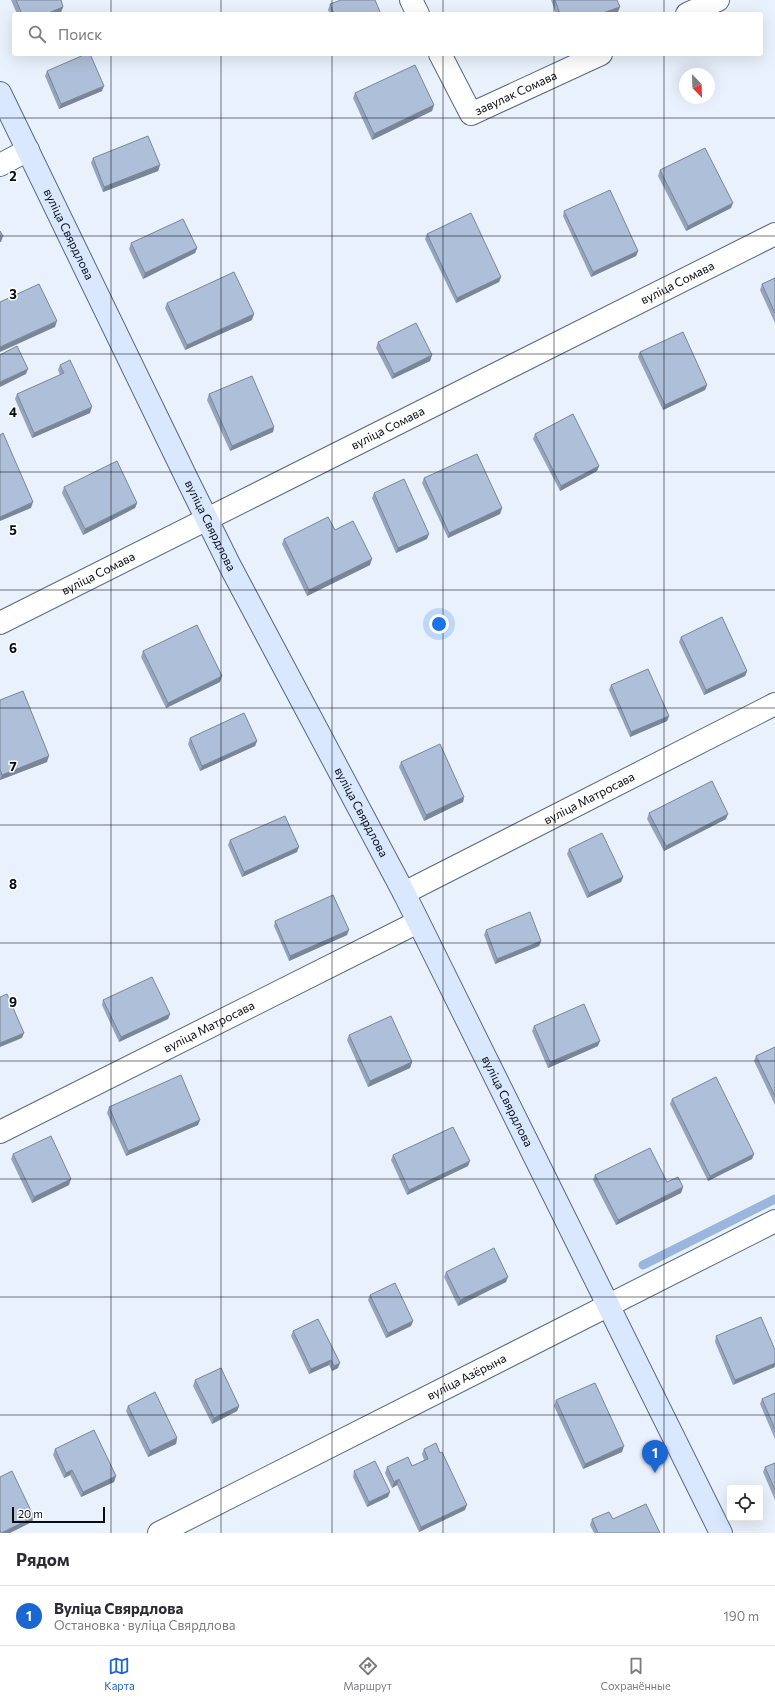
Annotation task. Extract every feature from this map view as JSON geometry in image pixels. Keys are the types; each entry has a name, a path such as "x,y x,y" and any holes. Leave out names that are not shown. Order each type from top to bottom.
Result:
{"main road":[{"name":"вуліца Свярдлова","path":"0,93 230,566 404,893 607,1306 721,1533"}],"street":[{"path":"411,0 417,12"},
{"path":"692,12 718,0"},
{"name":"завулак Сомава","path":"441,56 471,114 597,56"},
{"path":"0,165 28,150"},
{"name":"вуліца Сомава","path":"0,623 775,234"},
{"name":"вуліца Матросава","path":"404,893 775,704"},
{"name":"вуліца Матросава","path":"0,1132 418,922"},
{"name":"вуліца Азёрына","path":"159,1533 775,1221"}],"building":[{"path":"16,0 61,0 63,7 51,12 21,12"},
{"path":"341,0 375,0 380,12 333,12 330,4"},
{"path":"555,0 617,0 620,7 606,12 559,12"},
{"path":"81,56 91,56 104,86 61,104 47,71"},
{"path":"415,65 434,105 374,134 355,93"},
{"path":"148,136 160,165 104,187 93,158"},
{"path":"705,148 733,203 688,226 660,170"},
{"path":"610,190 638,251 593,272 564,211"},
{"path":"471,213 501,277 457,298 427,234"},
{"path":"183,219 197,248 145,273 131,243"},
{"path":"0,231 3,236 0,238"},
{"path":"234,272 254,314 187,345 167,303"},
{"path":"775,278 775,313 762,284"},
{"path":"39,284 57,321 0,347 0,302"},
{"path":"416,323 432,355 394,374 378,342"},
{"path":"683,332 707,385 665,405 640,352"},
{"path":"17,346 28,369 0,382 0,355"},
{"path":"70,360 92,407 34,433 17,394 64,373 60,365"},
{"path":"252,376 274,427 232,446 209,394"},
{"path":"573,414 599,466 561,486 535,434"},
{"path":"3,433 33,502 0,517 0,435"},
{"path":"477,454 502,508 449,533 424,478"},
{"path":"117,461 137,503 85,529 64,487"},
{"path":"404,479 429,534 398,548 374,493"},
{"path":"328,517 335,530 353,521 372,559 309,590 284,539"},
{"path":"722,617 747,671 706,690 681,637"},
{"path":"197,625 222,676 168,703 143,651"},
{"path":"648,669 669,716 631,732 611,685"},
{"path":"23,691 49,756 2,775 0,769 0,700"},
{"path":"244,713 257,741 202,766 190,738"},
{"path":"440,744 464,797 426,815 401,762"},
{"path":"712,781 728,814 666,846 649,813"},
{"path":"285,816 299,847 244,872 230,840"},
{"path":"602,833 623,877 589,893 569,849"},
{"path":"333,895 349,930 290,956 275,921"},
{"path":"530,912 541,941 497,959 486,930"},
{"path":"152,977 170,1014 121,1037 103,1000"},
{"path":"7,994 24,1033 0,1043 0,997"},
{"path":"584,1004 600,1041 550,1062 534,1026"},
{"path":"391,1016 412,1062 370,1081 349,1035"},
{"path":"775,1047 775,1096 756,1056"},
{"path":"181,1075 200,1120 128,1151 109,1107"},
{"path":"716,1077 754,1154 710,1176 672,1099"},
{"path":"453,1127 470,1161 409,1190 393,1155"},
{"path":"51,1136 71,1179 34,1197 13,1154"},
{"path":"650,1148 667,1182 678,1177 683,1187 618,1220 595,1175"},
{"path":"494,1248 508,1277 460,1300 446,1272"},
{"path":"395,1283 413,1321 388,1333 370,1295"},
{"path":"761,1317 775,1350 775,1363 735,1380 716,1336"},
{"path":"318,1319 340,1363 334,1366 331,1360 311,1369 293,1331"},
{"path":"221,1368 239,1406 214,1418 195,1380"},
{"path":"595,1383 624,1446 585,1464 556,1400"},
{"path":"155,1392 177,1438 150,1451 128,1406"},
{"path":"775,1393 775,1429 762,1399"},
{"path":"94,1430 116,1476 83,1492 72,1470 66,1473 55,1449"},
{"path":"436,1443 440,1453 442,1452 467,1505 421,1527 399,1479 394,1482 387,1467 408,1457 412,1466 428,1459 424,1449"},
{"path":"375,1461 390,1492 369,1502 354,1471"},
{"path":"775,1463 775,1490 765,1467"},
{"path":"12,1471 34,1517 1,1533 0,1477"},
{"path":"646,1504 660,1533 598,1533 592,1519 609,1512 613,1519"}],"waterway":[{"path":"643,1265 775,1199"}],"place":[{"name":"Вуліца Свярдлова","path":"655,1473"}]}
